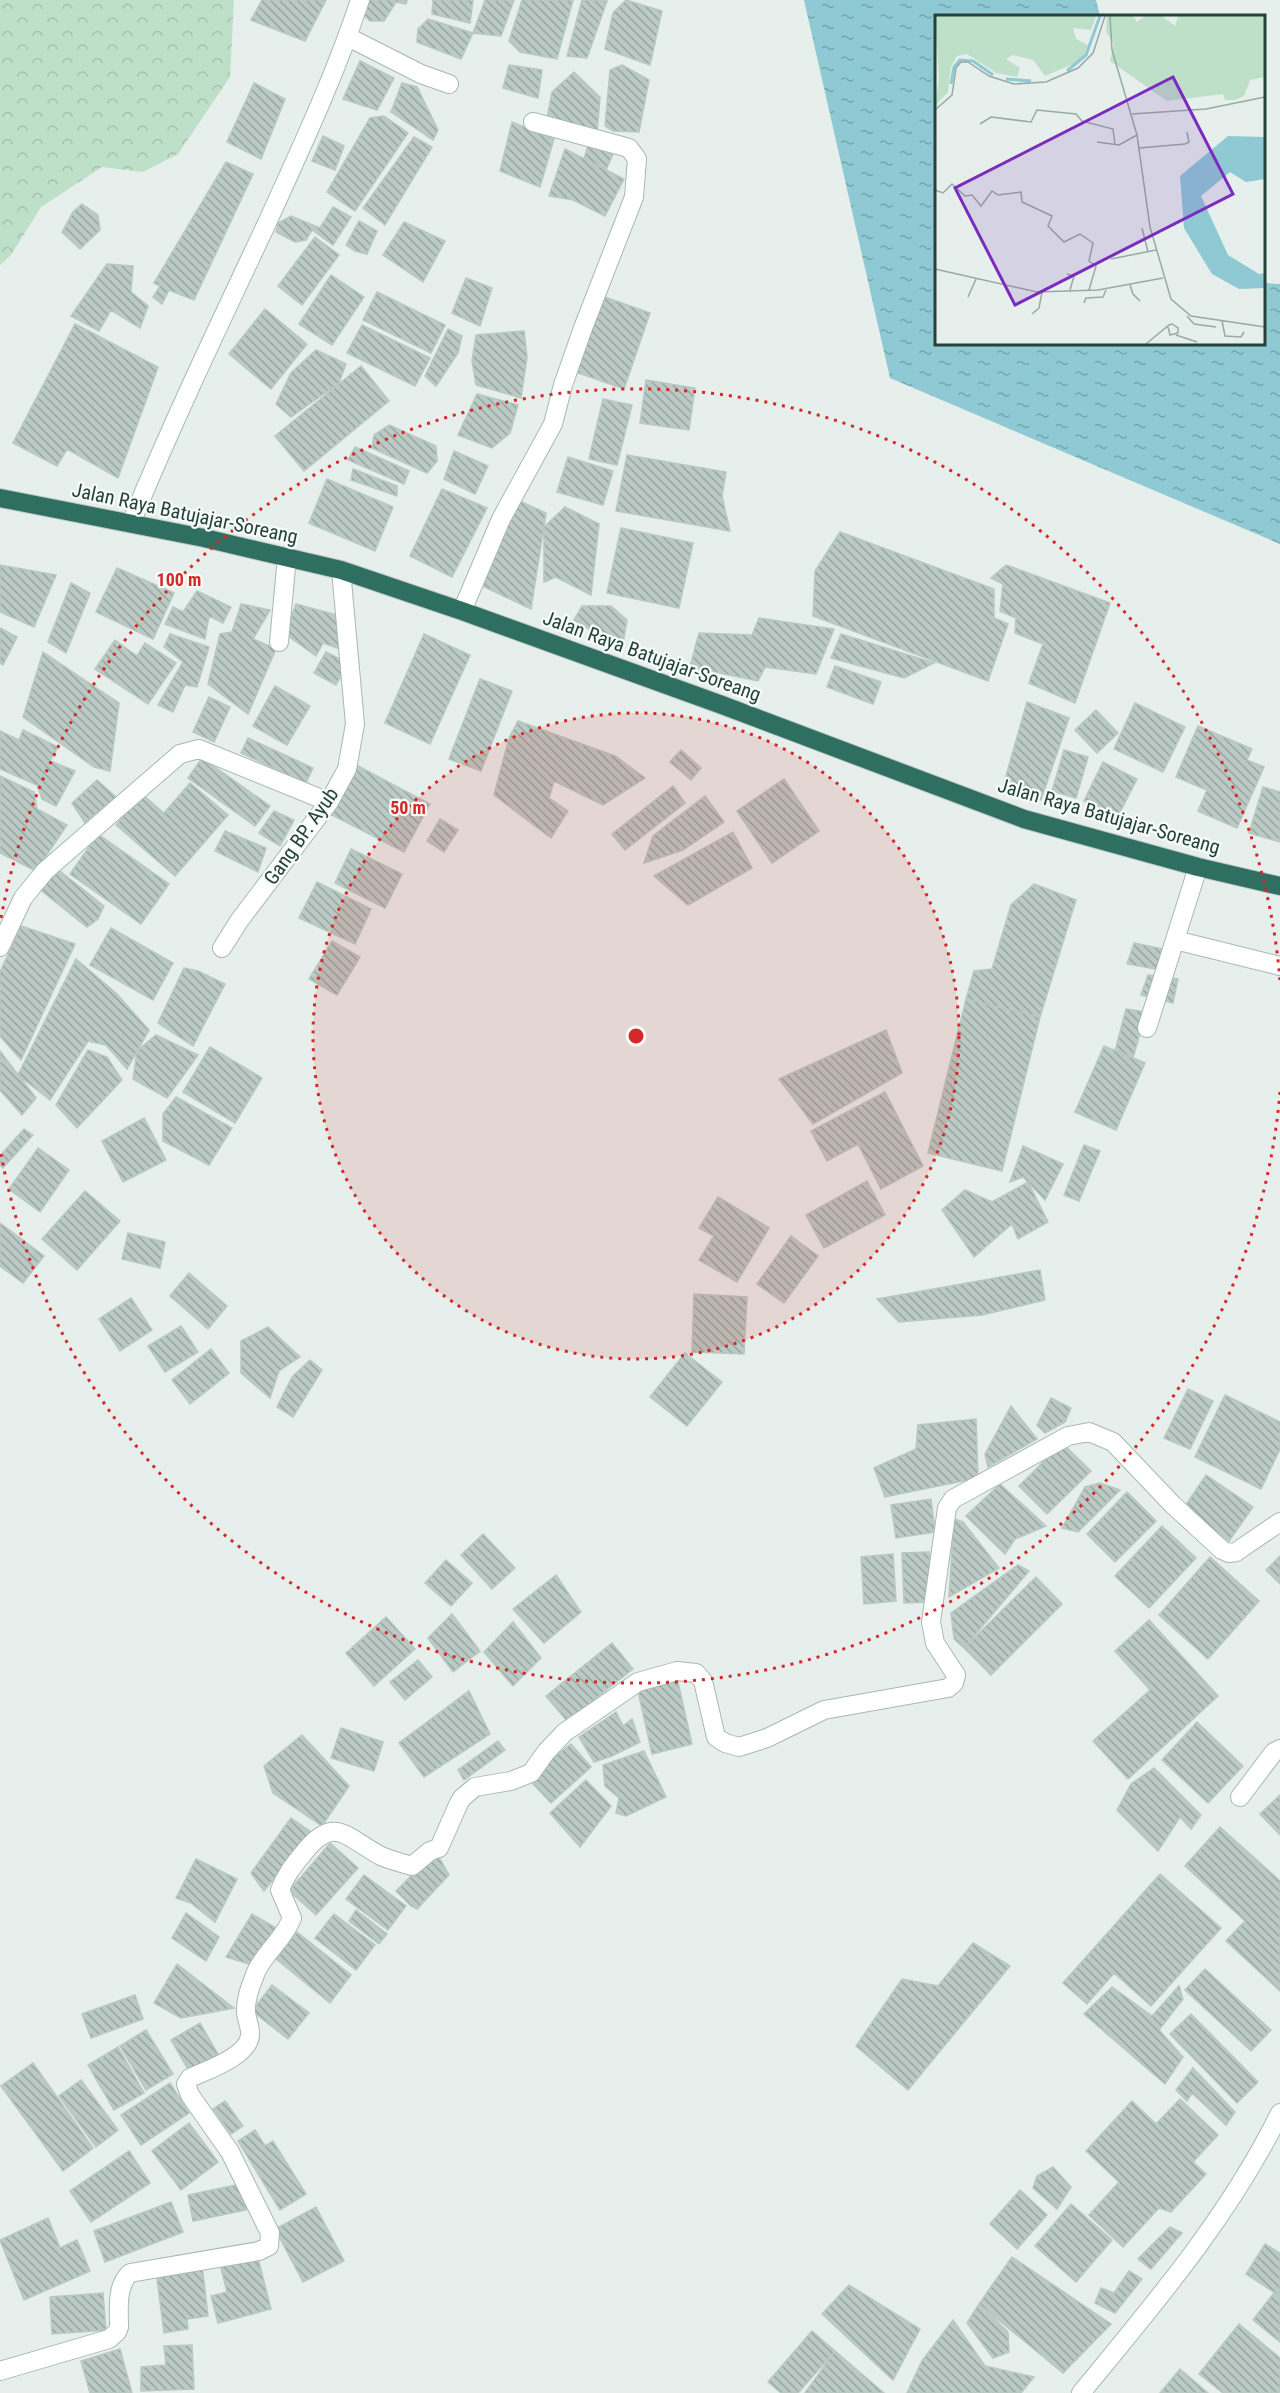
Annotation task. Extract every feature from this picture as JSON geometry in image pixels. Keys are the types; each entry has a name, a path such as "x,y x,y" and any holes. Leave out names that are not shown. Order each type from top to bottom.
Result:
{"highway":[{"name":"Jalan Raya Batujajar-Soreang","path":"0,498 131,523 341,570 462,610 1024,819 1198,867 1280,886"}],"street":[{"path":"131,523 160,453 295,161 348,37 360,0"},
{"path":"348,37 421,74 449,84"},
{"path":"462,610 501,519 553,424 563,385 583,328 634,197 637,159 629,148 533,122"},
{"path":"279,642 287,557"},
{"name":"Gang BP. Ayub","path":"222,948 239,921 329,802 346,769 356,724 341,570"},
{"path":"0,947 23,898 45,871 180,754 199,749 329,802"},
{"path":"1147,1028 1198,867"},
{"path":"1175,940 1280,966"},
{"path":"0,2371 109,2339 119,2327 120,2291 123,2279 129,2272 259,2251 269,2246 270,2234 230,2152 190,2095 186,2084 190,2078 236,2056 246,2046 250,2036 246,2011 249,1989 258,1968 287,1932 292,1918 280,1890 284,1878 319,1835 330,1831 340,1832 382,1857 412,1866 430,1851 439,1848 462,1798 475,1787 511,1781 531,1773 546,1752 565,1732 638,1682 666,1673 685,1670 696,1672 704,1681 716,1737 725,1743 739,1747 767,1738 824,1710 948,1688 954,1683 956,1675 935,1643 931,1622 946,1508 953,1499 1068,1436 1089,1432 1113,1442 1173,1505 1222,1550 1229,1553 1236,1552 1280,1522"},
{"path":"1240,1797 1275,1752 1280,1749"},
{"path":"1081,2393 1212,2229 1267,2140 1280,2113"}],"green space":[{"path":"0,0 234,0 230,77 178,154 143,172 102,167 41,207 11,255 0,265"}],"water":[{"path":"804,0 1096,0 1100,15 935,15 935,345 1265,345 1265,283 1280,284 1280,544 890,378"}],"building":[{"path":"262,0 326,0 305,41 251,20"},
{"path":"365,0 407,0 406,4 396,2 384,21 370,21 361,12"},
{"path":"433,0 473,0 470,23 432,14"},
{"path":"485,0 514,0 501,36 473,33"},
{"path":"522,0 573,0 557,59 520,52 509,41"},
{"path":"582,0 607,1 587,58 567,56"},
{"path":"626,0 662,11 650,65 605,49 613,13"},
{"path":"428,19 473,33 461,59 417,42 418,29"},
{"path":"360,61 394,78 377,110 343,99"},
{"path":"509,65 542,70 538,98 503,88"},
{"path":"622,65 649,80 639,132 613,131 605,126 610,70"},
{"path":"574,72 600,97 597,134 546,124 552,92"},
{"path":"254,83 285,99 261,159 227,142"},
{"path":"402,83 417,87 438,130 433,140 391,112"},
{"path":"384,116 408,133 355,211 327,192 370,118"},
{"path":"512,122 554,139 540,187 500,171"},
{"path":"323,136 344,146 335,170 312,161"},
{"path":"414,137 432,147 385,225 363,208"},
{"path":"588,145 613,154 606,170 584,159"},
{"path":"565,149 624,179 605,216 573,200 549,196"},
{"path":"226,162 253,174 194,300 169,290 162,304 153,297 160,286 154,283"},
{"path":"82,204 98,215 100,230 80,249 62,232 73,212"},
{"path":"333,207 351,217 333,245 312,230 306,240 295,242 276,232 278,223 291,216 320,228"},
{"path":"359,221 377,231 367,254 355,251 346,245"},
{"path":"404,222 445,241 423,282 383,255"},
{"path":"315,237 339,255 302,305 278,286"},
{"path":"107,264 133,266 131,292 148,306 140,328 111,310 99,331 71,316"},
{"path":"331,275 364,297 332,345 299,324"},
{"path":"466,278 492,288 480,326 452,313"},
{"path":"377,292 445,325 431,353 363,320"},
{"path":"599,295 650,313 624,389 573,371"},
{"path":"265,309 307,344 271,389 229,354"},
{"path":"75,324 158,367 118,478 67,449 57,466 13,443"},
{"path":"362,325 430,358 415,386 347,353"},
{"path":"448,329 462,336 458,353 436,386 425,376"},
{"path":"524,331 527,357 521,398 476,385 472,361 476,335"},
{"path":"316,350 346,364 339,383 291,417 276,404 291,373"},
{"path":"361,366 389,401 304,471 275,436"},
{"path":"646,380 695,388 689,430 640,423"},
{"path":"477,394 518,405 510,433 492,448 458,435"},
{"path":"603,399 632,405 617,465 589,459"},
{"path":"389,425 436,446 437,461 427,473 372,448 374,435"},
{"path":"355,447 409,471 404,484 348,460"},
{"path":"454,451 488,466 475,494 444,479"},
{"path":"627,455 726,472 722,496 730,531 616,511"},
{"path":"568,457 613,471 603,505 557,492"},
{"path":"353,469 397,486 397,496 351,480"},
{"path":"327,479 393,507 375,551 309,523"},
{"path":"442,489 487,508 452,577 410,556"},
{"path":"515,499 546,513 531,609 476,583"},
{"path":"565,507 599,524 591,595 556,577 544,582 544,527"},
{"path":"621,528 693,543 679,608 607,593"},
{"path":"840,532 994,589 994,618 1008,624 988,681 813,616 815,571"},
{"path":"0,565 56,575 34,627 0,612"},
{"path":"1006,565 1110,603 1075,703 1029,683 1043,644 1015,633 1016,618 1000,611 1003,584 991,578"},
{"path":"117,568 174,593 153,639 96,612"},
{"path":"71,583 90,593 66,653 48,642"},
{"path":"197,591 231,607 223,623 209,616 205,639 165,624 173,607 183,612"},
{"path":"241,604 270,610 253,639 276,649 248,714 208,684 220,634 232,632"},
{"path":"296,604 337,615 340,649 323,643 316,656 285,634"},
{"path":"582,606 611,606 627,620 622,649 574,620"},
{"path":"759,618 834,629 816,674 765,667 758,681 690,667 699,633 752,635"},
{"path":"0,628 17,637 3,665 0,663"},
{"path":"170,634 209,647 197,687 185,685 173,712 158,705 183,662 164,647"},
{"path":"424,634 470,655 430,744 385,723"},
{"path":"841,634 934,663 904,678 831,658"},
{"path":"115,640 137,656 145,643 176,663 148,704 95,669"},
{"path":"43,652 119,703 110,771 94,767 23,717"},
{"path":"326,652 348,663 336,685 314,673"},
{"path":"835,666 881,682 873,704 827,687"},
{"path":"480,679 512,691 481,771 449,759"},
{"path":"275,686 310,706 287,745 253,726"},
{"path":"209,697 230,707 214,742 193,732"},
{"path":"1027,702 1069,718 1041,800 1004,783"},
{"path":"1135,703 1185,727 1163,772 1114,749"},
{"path":"1096,710 1118,733 1097,753 1075,730"},
{"path":"518,721 615,756 645,778 603,805 554,781 549,798 568,811 551,838 494,795 509,738"},
{"path":"1198,726 1252,749 1247,760 1264,767 1237,828 1198,811 1207,790 1176,777"},
{"path":"23,730 58,747 50,761 75,771 56,806 42,799 37,785 0,769 0,731 19,740"},
{"path":"248,738 313,768 306,783 241,753"},
{"path":"681,750 701,768 691,780 670,762"},
{"path":"1064,750 1088,757 1076,798 1052,791"},
{"path":"202,758 270,806 255,826 188,778"},
{"path":"1103,762 1137,779 1117,818 1084,801"},
{"path":"358,766 430,804 404,852 332,815"},
{"path":"0,776 34,792 37,809 67,825 36,871 0,853"},
{"path":"784,779 819,831 772,863 737,811"},
{"path":"97,780 116,797 85,823 72,803"},
{"path":"190,783 228,815 175,876 116,825 142,794 164,813"},
{"path":"673,786 685,803 625,850 612,834"},
{"path":"1263,787 1280,792 1280,842 1249,833"},
{"path":"705,796 724,822 683,850 644,863 653,836"},
{"path":"274,811 294,820 280,846 259,833"},
{"path":"440,819 458,830 444,852 427,841"},
{"path":"225,831 266,848 258,872 215,851"},
{"path":"733,832 752,868 688,905 654,876"},
{"path":"98,834 169,884 141,924 70,874"},
{"path":"351,849 402,874 385,908 335,883"},
{"path":"56,868 104,906 98,919 87,927 39,889"},
{"path":"317,882 371,909 355,944 299,918"},
{"path":"1034,884 1076,900 1040,1017 966,999 974,971 992,969 1011,905"},
{"path":"21,926 75,944 21,1060 0,1036 0,972"},
{"path":"111,928 173,963 153,1000 90,965"},
{"path":"332,941 360,957 337,995 309,979"},
{"path":"1134,943 1168,950 1161,970 1127,964"},
{"path":"76,959 116,993 149,1030 127,1069 106,1045 88,1041 50,1100 18,1075"},
{"path":"184,968 198,971 225,984 193,1046 158,1023"},
{"path":"1148,975 1178,979 1173,1003 1141,995"},
{"path":"966,999 1040,1017 1002,1171 928,1153"},
{"path":"1126,1009 1146,1012 1133,1058 1115,1051"},
{"path":"886,1030 902,1073 813,1124 779,1079"},
{"path":"156,1035 198,1055 167,1098 133,1079 137,1051"},
{"path":"1104,1046 1145,1063 1116,1130 1075,1112"},
{"path":"210,1047 262,1078 235,1123 183,1092"},
{"path":"88,1050 107,1057 122,1080 77,1128 56,1105"},
{"path":"0,1051 36,1098 22,1115 0,1090"},
{"path":"885,1092 923,1166 881,1189 858,1144 827,1161 811,1131"},
{"path":"176,1097 232,1128 209,1165 163,1141 163,1114"},
{"path":"144,1118 166,1160 123,1182 102,1141"},
{"path":"24,1129 33,1135 3,1168 0,1165 0,1156"},
{"path":"1084,1145 1100,1151 1079,1201 1064,1195"},
{"path":"1023,1146 1063,1164 1045,1200 1023,1177 1010,1182"},
{"path":"38,1148 69,1170 40,1212 9,1189"},
{"path":"867,1181 885,1215 824,1248 806,1215"},
{"path":"1028,1182 1048,1222 1018,1239 1012,1224 974,1257 942,1210 965,1190 992,1202"},
{"path":"85,1191 120,1221 77,1270 42,1239"},
{"path":"718,1197 769,1228 737,1282 699,1260 714,1236 699,1228"},
{"path":"0,1223 44,1256 23,1283 0,1266"},
{"path":"128,1233 165,1242 160,1268 122,1259"},
{"path":"791,1236 818,1256 784,1303 757,1284"},
{"path":"1040,1270 1045,1300 982,1315 899,1322 877,1299"},
{"path":"189,1273 227,1306 208,1329 170,1296"},
{"path":"694,1294 747,1297 744,1354 692,1352"},
{"path":"131,1298 152,1330 120,1351 99,1319"},
{"path":"181,1326 198,1352 165,1372 148,1346"},
{"path":"268,1327 300,1357 279,1371 270,1398 241,1373 241,1341"},
{"path":"211,1349 229,1373 190,1404 172,1380"},
{"path":"685,1353 722,1382 687,1426 650,1397"},
{"path":"310,1360 322,1370 293,1417 277,1407 292,1377"},
{"path":"1188,1389 1213,1401 1190,1449 1164,1438"},
{"path":"1225,1395 1280,1422 1280,1449 1261,1489 1195,1457"},
{"path":"1051,1398 1071,1408 1065,1422 1045,1433 1037,1425"},
{"path":"1011,1406 1037,1439 988,1467 985,1454"},
{"path":"976,1419 978,1478 885,1497 874,1468 916,1449 918,1425"},
{"path":"1062,1443 1091,1471 1047,1514 1019,1486"},
{"path":"1206,1475 1253,1507 1229,1541 1183,1509"},
{"path":"1100,1483 1120,1490 1078,1532 1062,1528 1085,1487"},
{"path":"1000,1484 1046,1526 1015,1539 1005,1554 966,1516"},
{"path":"1127,1492 1156,1521 1115,1562 1087,1534"},
{"path":"931,1499 935,1532 896,1538 891,1505"},
{"path":"954,1519 963,1522 999,1568 949,1597"},
{"path":"1162,1526 1196,1558 1149,1608 1115,1576"},
{"path":"483,1534 515,1568 492,1589 461,1555"},
{"path":"929,1552 932,1602 904,1603 902,1553"},
{"path":"893,1554 896,1601 864,1604 861,1557"},
{"path":"1280,1556 1280,1584 1266,1570"},
{"path":"1210,1557 1259,1601 1208,1659 1159,1615"},
{"path":"446,1560 472,1583 451,1606 425,1583"},
{"path":"1018,1565 1029,1571 964,1648 954,1639 951,1613"},
{"path":"556,1575 581,1612 544,1643 513,1609"},
{"path":"1036,1577 1062,1604 991,1675 964,1648"},
{"path":"452,1614 480,1651 453,1672 428,1638"},
{"path":"386,1617 415,1649 374,1686 346,1653"},
{"path":"1149,1620 1218,1696 1128,1779 1093,1741 1150,1690 1115,1651"},
{"path":"513,1622 541,1658 513,1686 484,1652"},
{"path":"612,1643 633,1669 567,1721 546,1696"},
{"path":"418,1660 432,1677 405,1700 390,1682"},
{"path":"677,1678 692,1744 652,1754 637,1687"},
{"path":"469,1691 490,1734 424,1777 399,1743"},
{"path":"616,1712 623,1726 632,1719 640,1742 594,1762 579,1737"},
{"path":"1197,1722 1243,1766 1208,1803 1162,1760"},
{"path":"341,1728 383,1742 374,1771 331,1758"},
{"path":"302,1735 349,1786 322,1826 273,1793 264,1766"},
{"path":"498,1741 505,1750 464,1780 458,1770"},
{"path":"571,1744 591,1767 551,1803 533,1784 552,1759"},
{"path":"644,1751 666,1797 626,1816 616,1813 619,1798 605,1786 603,1765"},
{"path":"1154,1768 1201,1815 1191,1829 1180,1817 1158,1851 1117,1810 1131,1784"},
{"path":"586,1780 611,1806 580,1847 550,1813"},
{"path":"1280,1795 1280,1835 1260,1814"},
{"path":"291,1818 311,1832 264,1891 251,1873"},
{"path":"1220,1827 1280,1881 1280,1991 1226,1941 1245,1921 1185,1866"},
{"path":"330,1843 358,1868 316,1915 289,1891"},
{"path":"430,1857 440,1859 449,1875 417,1909 396,1891"},
{"path":"196,1859 237,1879 215,1922 191,1903 176,1898"},
{"path":"1160,1874 1221,1928 1151,2006 1114,1973 1087,2004 1063,1983"},
{"path":"364,1875 406,1906 388,1930 346,1899"},
{"path":"356,1910 387,1934 379,1944 349,1921"},
{"path":"186,1913 219,1937 206,1961 172,1938"},
{"path":"252,1914 276,1928 249,1964 226,1957"},
{"path":"334,1914 375,1945 356,1970 315,1938"},
{"path":"297,1932 351,1975 330,2003 276,1959"},
{"path":"973,1943 1010,1966 908,2090 856,2046 902,1979 938,1986"},
{"path":"177,1964 234,2008 181,2018 154,2003"},
{"path":"1205,1969 1271,2030 1251,2051 1185,1990"},
{"path":"272,1985 309,2013 288,2039 252,2011"},
{"path":"1179,1986 1183,1999 1159,2030 1183,2057 1165,2084 1084,2014 1112,1987 1152,2016"},
{"path":"135,1995 143,2019 91,2038 82,2014"},
{"path":"1191,2014 1258,2082 1237,2103 1170,2034"},
{"path":"200,2023 218,2054 189,2071 171,2040"},
{"path":"146,2030 173,2074 146,2090 120,2046"},
{"path":"118,2047 144,2093 114,2110 88,2065"},
{"path":"33,2063 93,2148 63,2171 1,2086"},
{"path":"1193,2068 1235,2112 1226,2125 1192,2093 1187,2101 1176,2090"},
{"path":"81,2080 118,2130 96,2147 59,2096"},
{"path":"170,2083 189,2113 141,2145 121,2115"},
{"path":"1180,2099 1218,2135 1193,2162 1206,2174 1171,2212 1159,2208 1123,2247 1089,2215 1119,2182 1086,2151 1132,2101 1156,2124"},
{"path":"225,2101 243,2126 231,2134 213,2109"},
{"path":"189,2123 218,2162 181,2190 152,2151"},
{"path":"255,2130 265,2146 273,2141 306,2194 280,2210 238,2141"},
{"path":"129,2151 150,2183 91,2222 70,2191"},
{"path":"1053,2167 1071,2187 1057,2209 1033,2188 1037,2176"},
{"path":"241,2184 246,2210 193,2221 188,2195"},
{"path":"1020,2190 1047,2215 1017,2249 990,2224"},
{"path":"171,2202 183,2232 105,2262 94,2231"},
{"path":"1071,2204 1112,2240 1076,2282 1035,2246"},
{"path":"316,2207 344,2261 303,2282 275,2229"},
{"path":"48,2218 60,2248 77,2240 90,2271 24,2300 0,2240"},
{"path":"1170,2227 1182,2233 1151,2269 1138,2259"},
{"path":"1265,2244 1280,2253 1280,2296 1246,2274"},
{"path":"257,2254 271,2309 218,2323 211,2296 227,2292 220,2264"},
{"path":"1012,2257 1111,2324 1063,2373 979,2304"},
{"path":"202,2265 208,2316 187,2319 188,2329 164,2333 156,2271"},
{"path":"1129,2271 1142,2279 1115,2313 1095,2303 1101,2288 1114,2293"},
{"path":"849,2285 920,2329 893,2380 822,2314"},
{"path":"103,2293 106,2330 52,2334 50,2297"},
{"path":"1274,2293 1280,2298 1280,2342 1253,2320"},
{"path":"979,2304 1008,2332 1009,2352 993,2358 967,2323"},
{"path":"953,2320 985,2366 1034,2377 1021,2393 907,2393 922,2361"},
{"path":"1239,2324 1280,2358 1280,2393 1223,2393 1199,2374"},
{"path":"812,2331 835,2351 798,2393 781,2393 768,2382"},
{"path":"192,2345 194,2389 141,2391 141,2367 166,2365 164,2346"},
{"path":"120,2349 132,2393 90,2393 81,2361"},
{"path":"835,2351 884,2393 805,2393"},
{"path":"1180,2369 1208,2393 1160,2393"}]}
